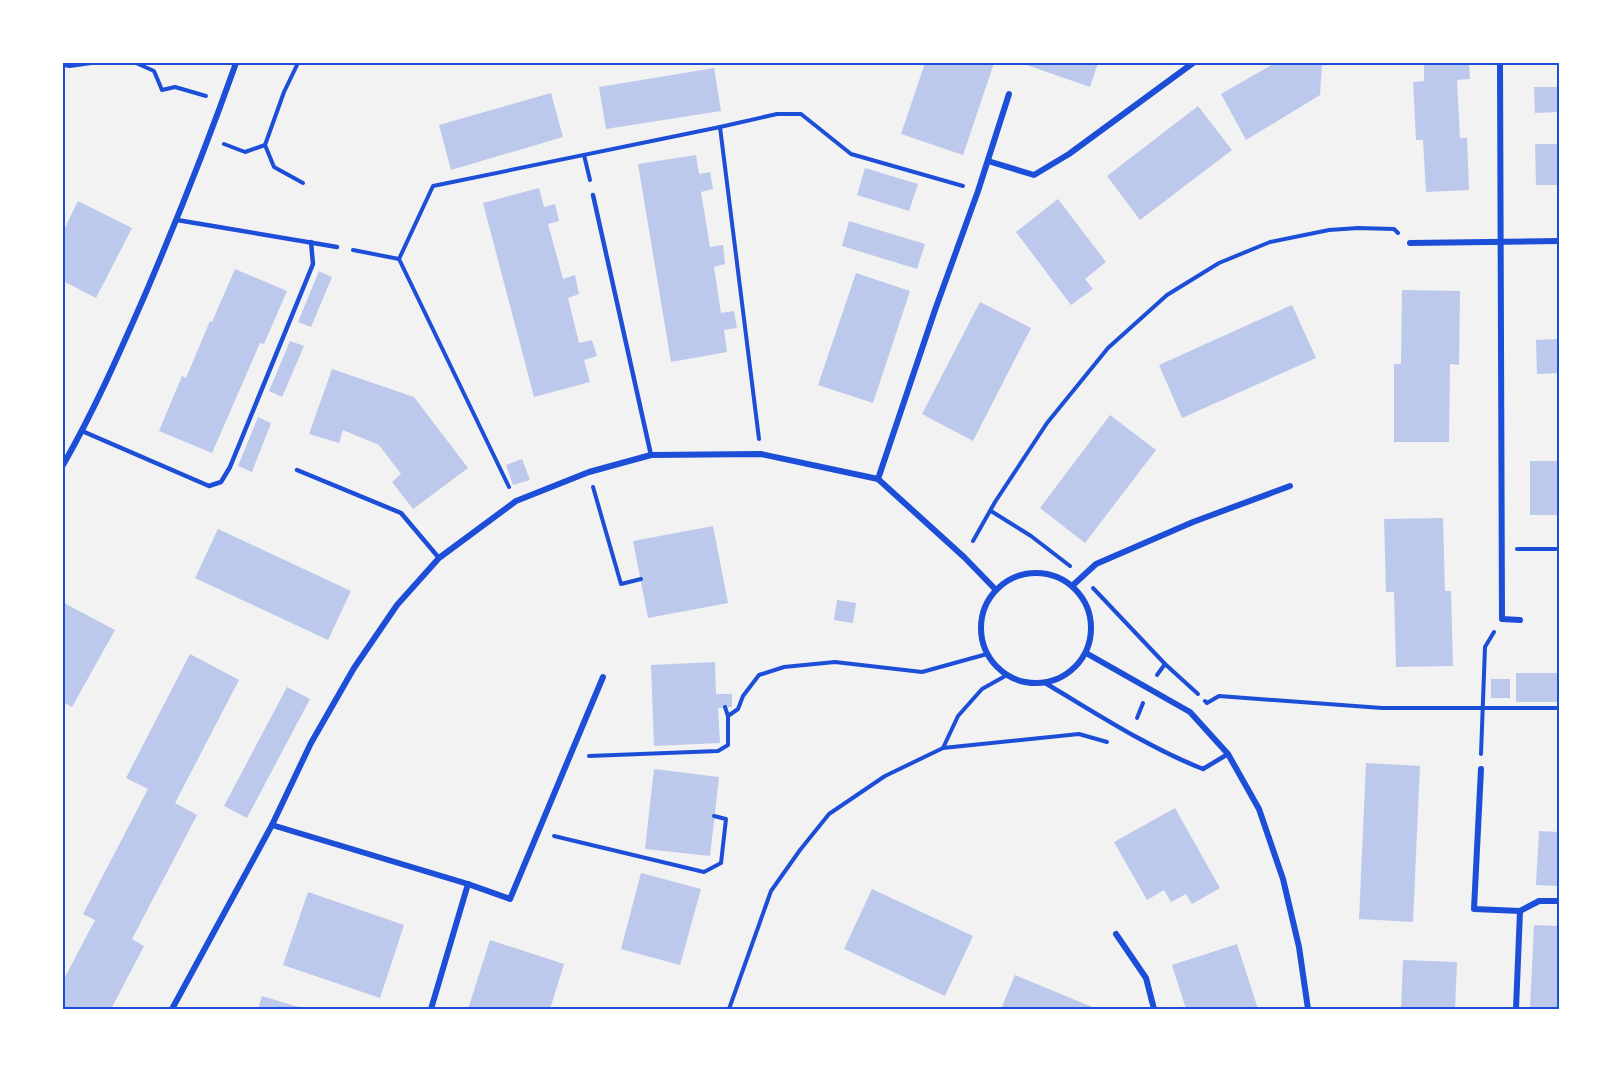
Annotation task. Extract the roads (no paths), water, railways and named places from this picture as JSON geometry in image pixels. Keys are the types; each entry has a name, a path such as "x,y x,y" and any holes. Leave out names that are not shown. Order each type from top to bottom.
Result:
{"street":[{"path":"63,465 82,431 128,333 177,220 236,63"},
{"path":"988,162 1034,174 1069,154 1193,63"},
{"path":"1500,63 1502,619 1520,620"},
{"path":"878,479 934,310 988,162 1009,94"},
{"path":"1410,243 1559,241"},
{"path":"63,450 70,453"},
{"path":"172,1009 272,825 311,743 354,668 397,605 440,558 516,501 589,472 651,455 761,454 878,479 964,557 996,590"},
{"path":"1072,586 1096,564 1193,522 1290,486"},
{"path":"1034,573 1057,577 1072,586 1088,608 1092,634 1086,653 1074,669 1066,675 1045,683 1023,683 1007,675 987,654 981,636 983,613 996,590 1012,579 1034,573"},
{"path":"1086,653 1190,712 1228,754 1259,809 1283,879 1299,947 1308,1009"},
{"path":"272,825 468,884 510,899 603,677"},
{"path":"1481,769 1474,909 1520,911 1539,901 1559,901"},
{"path":"431,1009 468,884"},
{"path":"1516,1009 1520,911"},
{"path":"1116,934 1146,978 1154,1009"}],"lane":[{"path":"592,195 651,455"},
{"path":"177,220 337,247"},
{"path":"82,431 209,486 221,482 230,466 313,264 311,242"},
{"path":"297,471 401,513 440,558"},
{"path":"1045,683 1181,760 1203,768 1228,754"}]}
